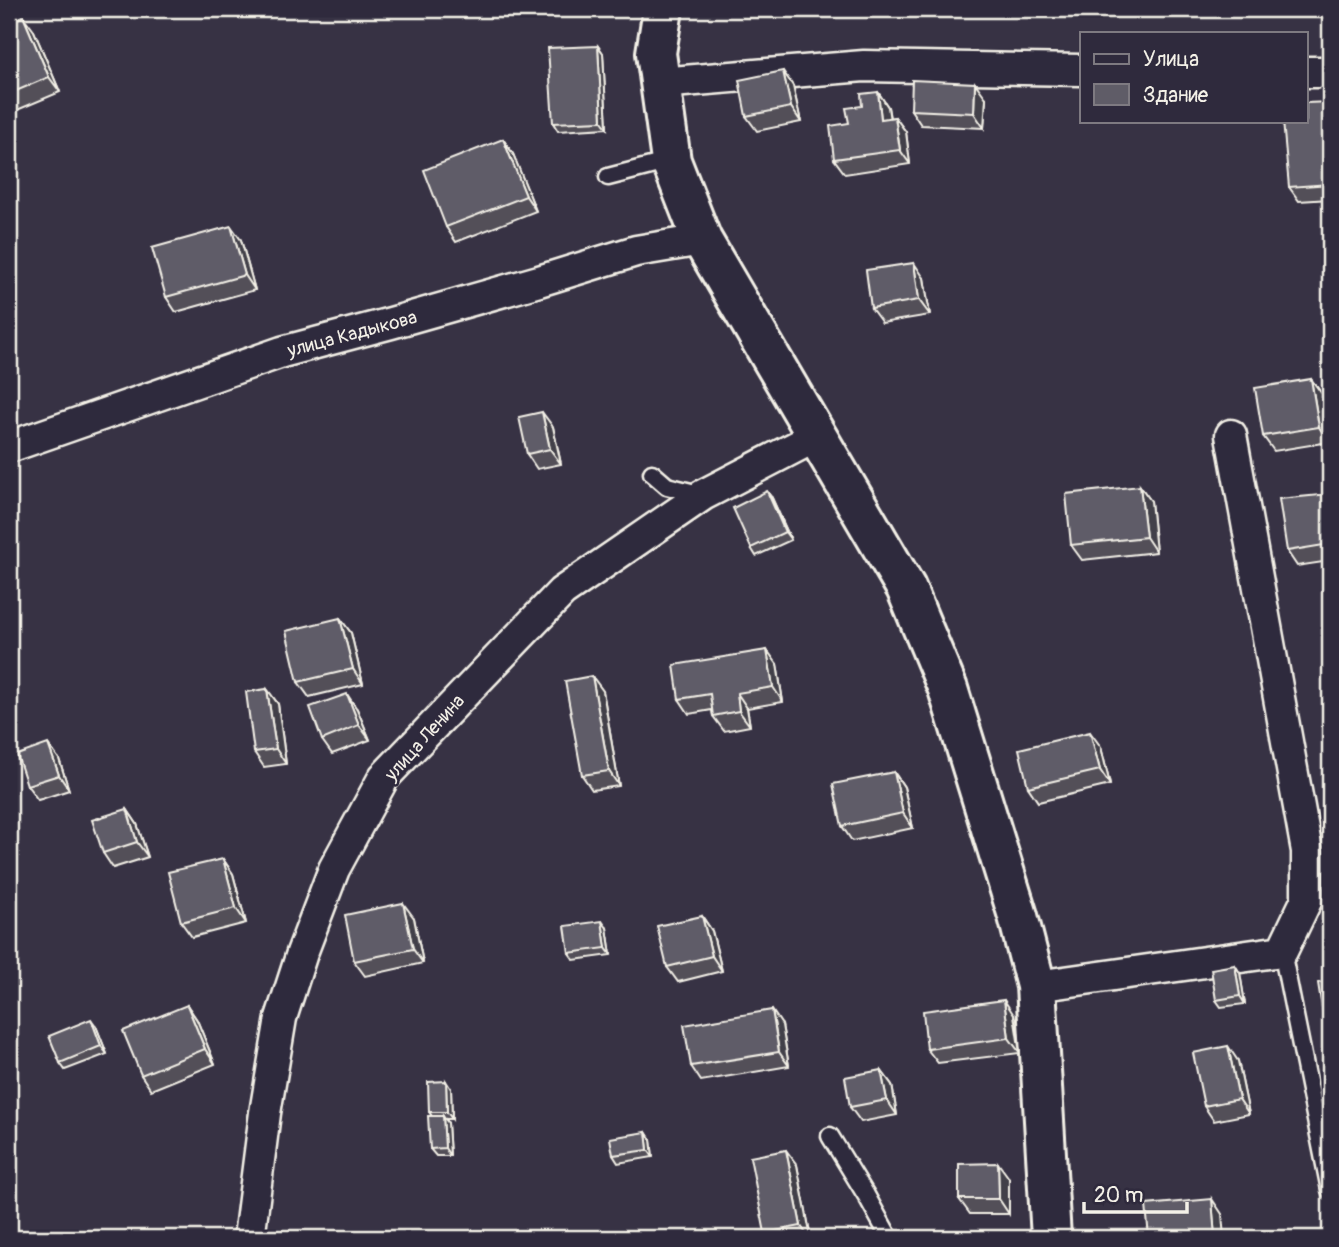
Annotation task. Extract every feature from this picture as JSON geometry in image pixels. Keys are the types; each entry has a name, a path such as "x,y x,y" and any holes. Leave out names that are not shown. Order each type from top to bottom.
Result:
{"street":[{"path":"663,9 656,52 671,161 702,240 906,588 942,676 1018,916 1036,986 1051,1238"},
{"path":"660,82 864,66 1080,70"},
{"path":"1308,72 1330,72"},
{"name":"улица Кадыкова","path":"9,447 282,352 512,289 636,251 702,240"},
{"path":"1036,986 1282,951 1307,899 1307,851 1231,435"},
{"name":"улица Ленина","path":"249,1238 265,1113 281,1018 334,869 384,778 562,592 703,495 817,436"}],"lane":[{"path":"608,177 671,161"},
{"path":"652,473 667,486 703,495"},
{"path":"1282,951 1330,1190"},
{"path":"830,1136 891,1238"}],"building":[{"path":"23,16 49,77 9,94 9,23"},
{"path":"598,46 602,121 553,123 548,48"},
{"path":"783,71 791,107 746,116 739,80"},
{"path":"912,80 975,83 974,113 911,110"},
{"path":"878,92 881,119 895,117 900,150 834,159 830,126 849,123 846,108 862,106 861,94"},
{"path":"1330,102 1330,184 1289,187 1283,122 1308,122 1308,103"},
{"path":"503,139 526,196 446,227 424,170"},
{"path":"231,226 245,275 166,297 152,248"},
{"path":"914,263 919,300 871,308 866,270"},
{"path":"1311,379 1319,427 1263,436 1255,388"},
{"path":"542,412 550,449 527,454 519,417"},
{"path":"1140,486 1146,537 1071,545 1066,494"},
{"path":"767,491 785,532 751,548 733,508"},
{"path":"1330,494 1330,544 1287,551 1279,499"},
{"path":"340,618 353,669 298,682 286,631"},
{"path":"767,650 773,687 737,693 739,711 713,716 710,694 679,699 674,665"},
{"path":"592,676 609,771 582,775 565,681"},
{"path":"267,689 276,749 254,752 246,692"},
{"path":"347,694 359,725 322,740 310,707"},
{"path":"1090,732 1100,770 1028,787 1019,749"},
{"path":"48,744 59,775 27,785 17,755"},
{"path":"894,772 903,813 842,826 833,784"},
{"path":"127,809 137,842 103,853 92,820"},
{"path":"223,859 236,908 181,922 168,872"},
{"path":"403,903 413,949 354,961 345,915"},
{"path":"702,916 712,956 667,967 657,926"},
{"path":"602,921 606,948 569,953 565,926"},
{"path":"1235,965 1240,996 1216,1000 1211,969"},
{"path":"1330,981 1330,1032 1326,1033 1318,983"},
{"path":"1004,1000 1009,1038 927,1049 923,1011"},
{"path":"187,1005 205,1049 141,1075 123,1031"},
{"path":"772,1010 779,1052 691,1066 684,1025"},
{"path":"91,1019 101,1046 60,1063 49,1036"},
{"path":"1228,1046 1239,1099 1204,1106 1193,1053"},
{"path":"881,1070 887,1100 850,1107 845,1077"},
{"path":"446,1081 447,1112 429,1112 428,1082"},
{"path":"428,1116 443,1116 445,1148 430,1149"},
{"path":"646,1132 648,1150 613,1155 610,1138"},
{"path":"786,1150 801,1226 765,1233 750,1157"},
{"path":"998,1163 999,1199 959,1199 959,1164"},
{"path":"1212,1199 1215,1238 1149,1238 1146,1205"}]}
